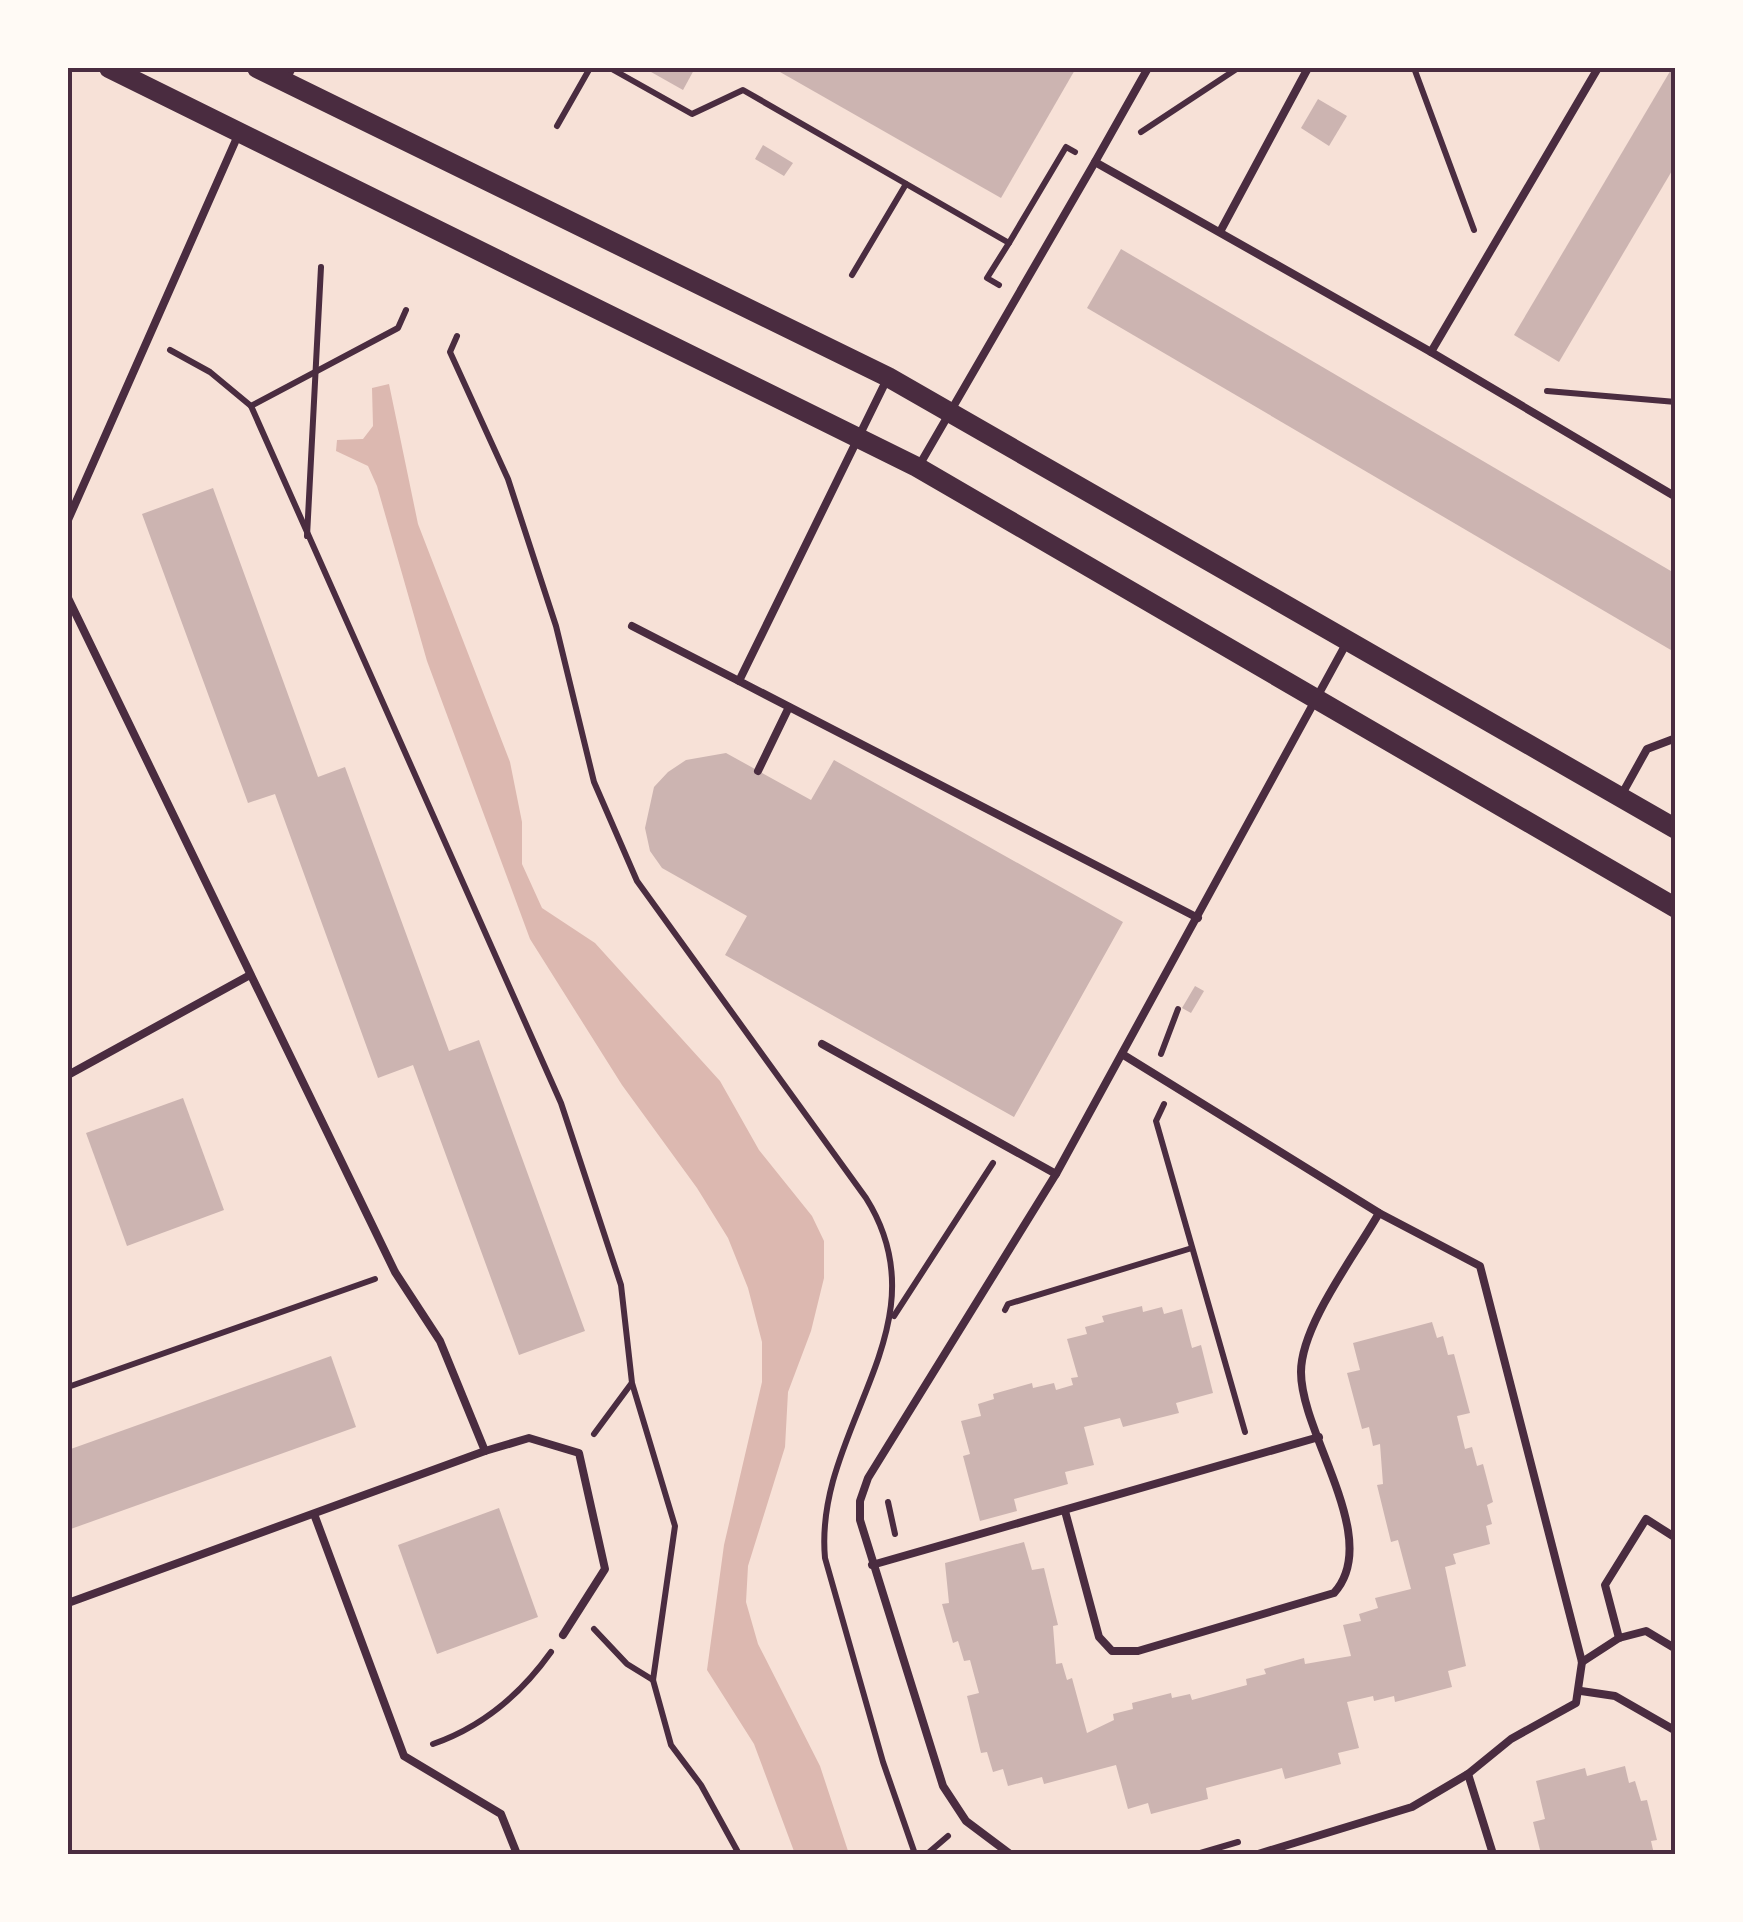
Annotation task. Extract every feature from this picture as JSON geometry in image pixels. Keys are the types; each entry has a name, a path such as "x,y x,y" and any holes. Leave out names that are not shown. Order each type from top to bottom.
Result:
{"main road":[{"path":"109,68 917,468 1676,908"},
{"path":"257,68 288,74 888,378 1676,829"}],"lane":[{"path":"917,468 1148,68"},
{"path":"1220,230 1308,68"},
{"path":"1431,352 1598,68"},
{"path":"68,520 239,133"},
{"path":"1095,162 1220,230 1676,497"},
{"path":"739,681 888,378"},
{"path":"68,598 395,1272 440,1341 485,1452"},
{"path":"632,626 1198,918"},
{"path":"1010,1854 966,1821 942,1786 872,1565 860,1520 860,1501 868,1478 1056,1174 1320,699 1348,640"},
{"path":"758,771 790,707"},
{"path":"1620,798 1647,749 1676,738"},
{"path":"68,1075 250,976"},
{"path":"822,1044 1056,1174"},
{"path":"1122,1054 1379,1213 1480,1266 1582,1662 1581,1692 1564,1713 1511,1739 1468,1774 1412,1807 1281,1851 1258,1854"},
{"path":"1065,1511 1099,1637 1112,1650 1138,1651 1319,1600 1345,1580 1352,1550 1301,1375 1304,1351 1379,1213"},
{"path":"872,1565 1319,1437"},
{"path":"68,1602 529,1438 579,1453 605,1568 563,1635"},
{"path":"314,1514 404,1756 501,1814 517,1854"},
{"path":"1618,1638 1605,1585 1646,1520 1676,1538"},
{"path":"1582,1662 1618,1638 1646,1631 1676,1649"},
{"path":"1581,1692 1615,1696 1676,1731"},
{"path":"1468,1774 1494,1854"}],"path":[{"path":"557,126 590,68"},
{"path":"610,68 692,114 743,90 1009,242"},
{"path":"1095,162 1238,68"},
{"path":"1414,68 1485,261"},
{"path":"994,282 987,278 1066,147"},
{"path":"852,276 906,184"},
{"path":"307,537 321,268"},
{"path":"251,406 398,328 406,310"},
{"path":"456,336 450,352 508,479 556,626 594,782 637,882 876,1214 893,1274 892,1320"},
{"path":"148,340 210,372 251,406 561,1103 621,1285 632,1383 675,1526 653,1680 671,1745 701,1785 739,1854"},
{"path":"1490,387 1676,402"},
{"path":"915,1854 883,1762 825,1558 823,1535 837,1466 892,1320 1004,1145"},
{"path":"998,1320 1008,1304 1192,1248"},
{"path":"68,1387 395,1272"},
{"path":"579,1453 632,1383"},
{"path":"888,1489 901,1556"},
{"path":"576,1618 626,1664 653,1680"},
{"path":"404,1756 449,1738 488,1716 529,1684 563,1635"}],"shaded area":[{"path":"389,384 418,524 510,762 522,822 522,864 542,908 595,943 720,1081 759,1150 812,1216 824,1241 824,1278 811,1331 788,1392 785,1447 748,1566 746,1602 758,1644 820,1766 849,1854 795,1854 754,1744 707,1670 724,1545 762,1382 762,1342 748,1288 728,1238 622,1085 530,939 427,661 377,486 368,466 336,451 337,440 363,439 373,426 372,388"}],"building":[{"path":"644,68 695,68 683,90"},
{"path":"773,68 1076,68 1001,198"},
{"path":"1672,68 1676,68 1676,164 1559,362 1514,335"},
{"path":"1318,99 1347,116 1329,146 1301,128"},
{"path":"763,145 793,163 784,176 755,159"},
{"path":"1121,249 1676,574 1676,653 1087,308"},
{"path":"213,488 318,777 345,767 449,1051 479,1040 585,1331 519,1355 413,1065 378,1078 275,794 248,803 142,514"},
{"path":"726,753 811,800 834,760 1123,922 1014,1117 725,955 747,916 662,868 650,851 645,828 654,787 668,772 686,760"},
{"path":"1195,986 1204,991 1191,1013 1182,1008"},
{"path":"183,1098 224,1210 127,1246 86,1133"},
{"path":"1142,1306 1143,1312 1162,1307 1164,1314 1182,1309 1192,1348 1201,1345 1213,1393 1176,1403 1179,1413 1123,1427 1120,1418 1084,1427 1094,1465 1065,1472 1068,1484 1014,1499 1017,1511 980,1521 963,1456 970,1454 961,1421 981,1416 978,1404 994,1399 993,1394 1032,1383 1033,1388 1054,1383 1056,1390 1073,1385 1071,1378 1078,1377 1067,1339 1087,1334 1085,1327 1104,1322 1102,1316"},
{"path":"1432,1322 1437,1338 1443,1336 1448,1355 1454,1354 1470,1413 1457,1416 1465,1449 1472,1447 1477,1466 1483,1464 1493,1502 1487,1505 1492,1524 1486,1526 1490,1544 1453,1554 1456,1564 1445,1567 1466,1666 1448,1671 1452,1687 1395,1702 1394,1696 1374,1701 1373,1696 1347,1702 1359,1748 1338,1753 1341,1764 1285,1779 1282,1768 1206,1788 1208,1799 1151,1814 1148,1803 1128,1809 1116,1765 1044,1784 1042,1777 1008,1786 1003,1769 993,1772 987,1752 981,1753 967,1696 979,1693 970,1660 964,1661 958,1641 953,1643 942,1604 949,1603 945,1563 1024,1542 1032,1570 1044,1568 1058,1625 1053,1626 1056,1664 1062,1663 1067,1680 1072,1678 1087,1733 1114,1720 1113,1714 1133,1709 1132,1703 1171,1693 1172,1698 1190,1694 1192,1700 1247,1685 1246,1679 1266,1674 1264,1669 1304,1658 1305,1664 1351,1656 1343,1625 1361,1621 1359,1614 1378,1608 1375,1598 1411,1589 1398,1540 1391,1542 1377,1485 1383,1484 1380,1444 1373,1446 1369,1427 1362,1429 1347,1373 1360,1370 1353,1343"},
{"path":"331,1356 356,1427 68,1530 68,1450"},
{"path":"499,1508 538,1617 437,1654 398,1545"},
{"path":"1625,1766 1629,1783 1635,1781 1641,1801 1647,1800 1657,1840 1651,1841 1654,1854 1541,1854 1533,1822 1545,1819 1536,1781 1585,1768 1587,1776"}]}
